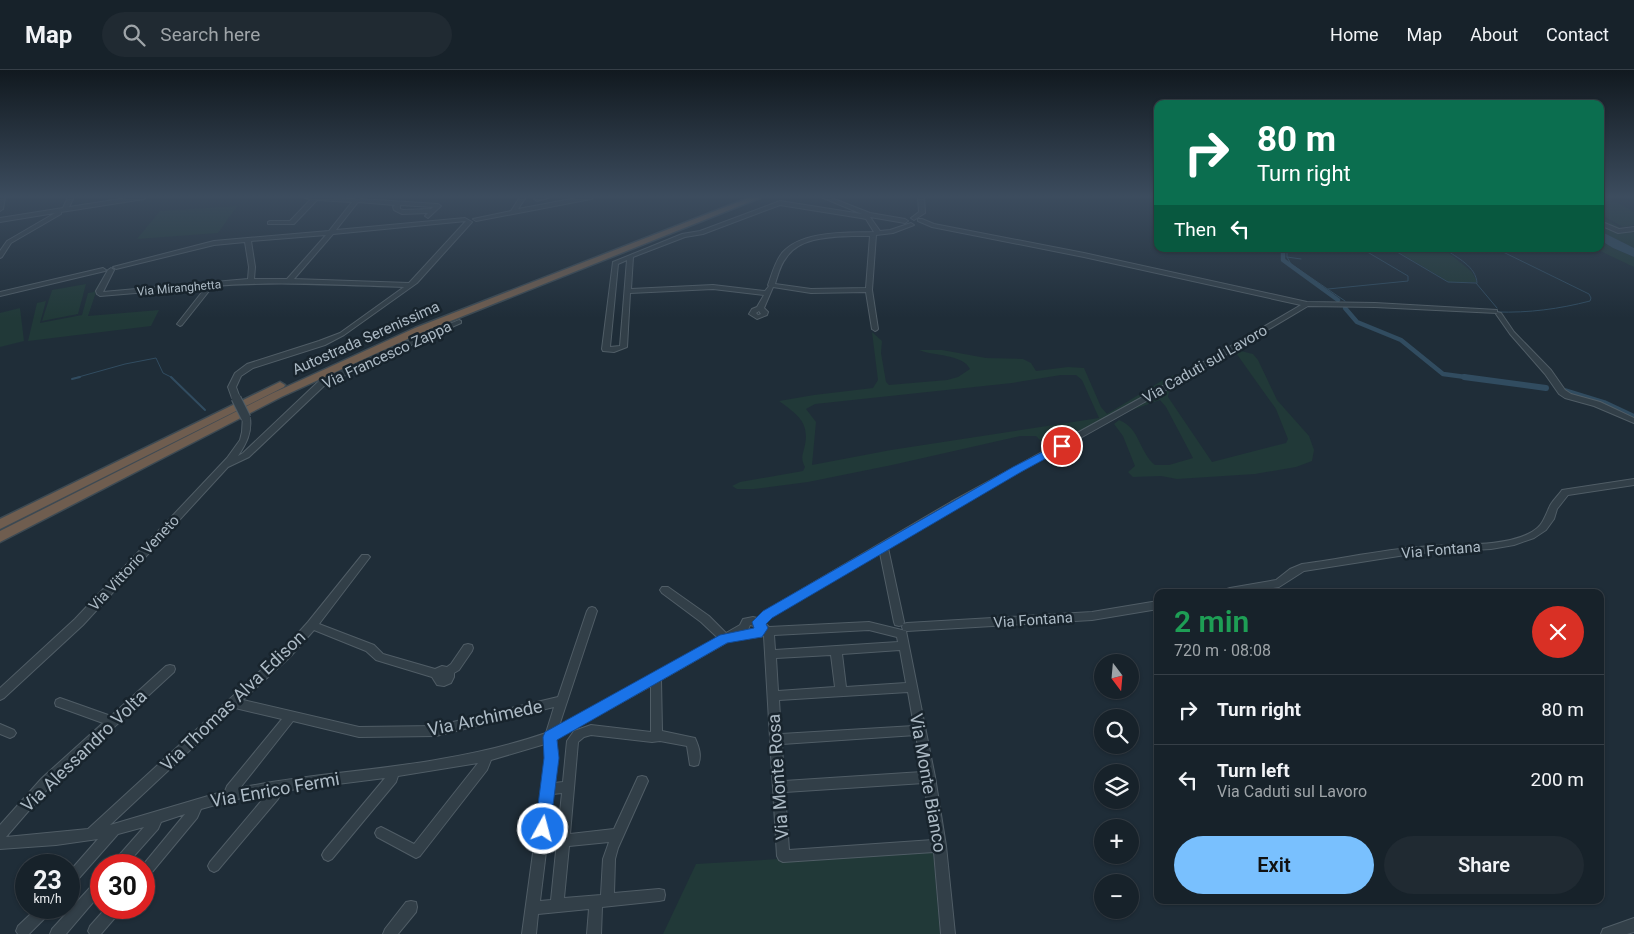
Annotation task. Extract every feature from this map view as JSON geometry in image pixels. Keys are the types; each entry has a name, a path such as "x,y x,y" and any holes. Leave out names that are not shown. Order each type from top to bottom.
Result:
{"highway":[{"name":"Autostrada Serenissima","path":"0,524 248,399 394,334 642,237"},
{"name":"Autostrada Serenissima","path":"0,537 277,395 419,330 655,237"}],"street":[{"path":"0,256 9,242 16,237"},
{"path":"0,294 103,270 110,265 114,268 214,243 268,237"},
{"path":"287,281 326,237"},
{"path":"411,285 455,237"},
{"path":"630,256 623,347 614,350 606,349 615,262 630,256 678,237"},
{"path":"760,309 787,251 822,237"},
{"path":"876,237 869,290 876,330"},
{"path":"990,237 1307,304 1375,305 1497,312 1512,332 1548,372 1562,392 1568,396 1597,404 1634,421"},
{"path":"248,239 252,267 251,281"},
{"name":"Via Miranghetta","path":"114,268 99,291 100,294 251,281 411,285"},
{"path":"180,324 211,285"},
{"name":"Via Vittorio Veneto","path":"0,695 79,622 224,466 243,440 246,428 246,418 232,387 238,375 258,362 334,338 411,285"},
{"path":"771,285 812,291 869,290"},
{"path":"628,292 713,287 767,293"},
{"name":"Via Caduti sul Lavoro","path":"761,627 768,614 1017,470 1130,408 1307,304"},
{"name":"Via Francesco Zappa","path":"224,466 246,456 322,383 369,360 459,322"},
{"name":"Via Fontana","path":"1246,589 1279,583 1293,572 1302,568 1418,550 1491,546 1514,542 1531,536 1543,528 1550,519 1553,508 1565,492 1634,482"},
{"name":"Via Monte Bianco","path":"883,547 929,777 940,846 948,934"},
{"name":"Via Thomas Alva Edison","path":"90,835 95,828 234,704 286,654 312,625 365,557"},
{"path":"665,590 705,619 724,638 746,631"},
{"name":"Via Fontana","path":"746,631 752,634 761,627 869,626 900,628 1092,616 1154,606"},
{"name":"Via Archimede","path":"550,737 592,611"},
{"path":"312,625 370,648 380,657 438,674 442,671 449,672 455,667 468,648"},
{"name":"Via Monte Rosa","path":"761,627 771,654 783,856 940,846"},
{"name":"Via Enrico Fermi","path":"0,843 90,835 114,830 230,795 486,756 550,737 724,638"},
{"path":"771,654 903,646"},
{"path":"836,650 840,691"},
{"name":"Via Alessandro Volta","path":"0,834 46,782 170,669"},
{"path":"654,678 656,681 656,730 659,736"},
{"path":"772,696 911,687"},
{"name":"Via Archimede","path":"234,704 359,732 426,732 562,701"},
{"path":"60,703 112,722"},
{"path":"230,795 231,790 290,717"},
{"path":"557,905 573,741 580,734 591,730 652,737 659,736 691,742 694,750 694,761"},
{"path":"775,739 920,730"},
{"path":"529,934 552,758 550,737"},
{"path":"381,833 416,852 483,766 486,756"},
{"path":"328,855 392,778 394,771"},
{"path":"778,787 929,777"},
{"path":"594,934 609,860 617,835 642,781"},
{"path":"214,866 274,795 278,787"},
{"path":"548,789 568,787"},
{"path":"155,860 193,814 198,805"},
{"path":"128,854 154,825 157,817"},
{"path":"80,869 114,830"},
{"path":"563,841 617,835"},
{"path":"533,908 659,895"},
{"path":"56,934 90,896"},
{"path":"390,934 411,907"},
{"path":"23,931 34,919"},
{"path":"95,930 104,919"},
{"path":"1608,934 1634,926"}],"green space":[{"path":"138,237 160,237 137,239"},
{"path":"1613,237 1634,237 1634,248"},
{"path":"1604,242 1634,257 1634,267 1602,252 1604,252"},
{"path":"1398,252 1448,252 1472,272 1477,282 1449,282"},
{"path":"99,283 88,316 159,310 151,326 28,341 37,303 46,301 40,323 82,315 88,293 94,292"},
{"path":"86,284 78,314 42,321 52,290"},
{"path":"20,308 24,341 0,347 0,313"},
{"path":"872,332 882,341 881,353 886,382 889,385 947,380 958,377 970,369 966,364 954,358 919,350 942,350 986,358 1023,359 1031,363 1036,371 1068,367 1084,368 1101,407 1107,414 1168,377 1175,375 1188,380 1169,392 1168,397 1212,462 1286,443 1288,439 1276,409 1236,353 1241,351 1253,354 1258,360 1277,400 1309,436 1314,450 1312,461 1296,467 1255,474 1177,479 1161,476 1133,477 1128,472 1135,466 1123,436 1114,424 1119,420 1126,424 1135,434 1146,454 1155,465 1169,465 1193,458 1166,407 1160,400 1109,418 1042,449 1041,441 1036,436 1020,436 808,482 754,489 737,489 732,486 740,482 803,471 805,467 802,456 806,440 804,426 797,415 779,401 873,388 878,380","holes":["1061,375 1076,375 1082,380 1099,418 891,450 812,465 816,422 806,409 815,404 1012,383"]},
{"path":"933,850 940,934 663,934 696,864"}],"water":[{"path":"1604,237 1613,237 1634,248 1634,257 1604,242"}],"waterway":[{"path":"1283,252 1283,260 1338,300"},
{"path":"1287,252 1287,257"},
{"path":"1328,289 1408,281 1408,276 1367,252"},
{"path":"1397,252 1448,282 1476,283 1497,308"},
{"path":"1450,252 1470,267 1477,283"},
{"path":"1497,312 1521,312 1555,308 1590,301 1591,298 1589,294 1503,252"},
{"path":"1287,257 1301,259"},
{"path":"1287,257 1291,264 1345,301"},
{"path":"1345,308 1357,322 1401,340 1443,374 1473,378"},
{"path":"75,378 125,364 156,358 163,373 171,377"},
{"path":"72,379 80,377"},
{"path":"171,377 205,410"},
{"path":"1464,377 1546,388"},
{"path":"1565,391 1604,403 1634,417"}],"route":[{"path":"543,829 552,758 550,737 724,638 759,632 761,625 758,622 768,614 1062,446"}]}
